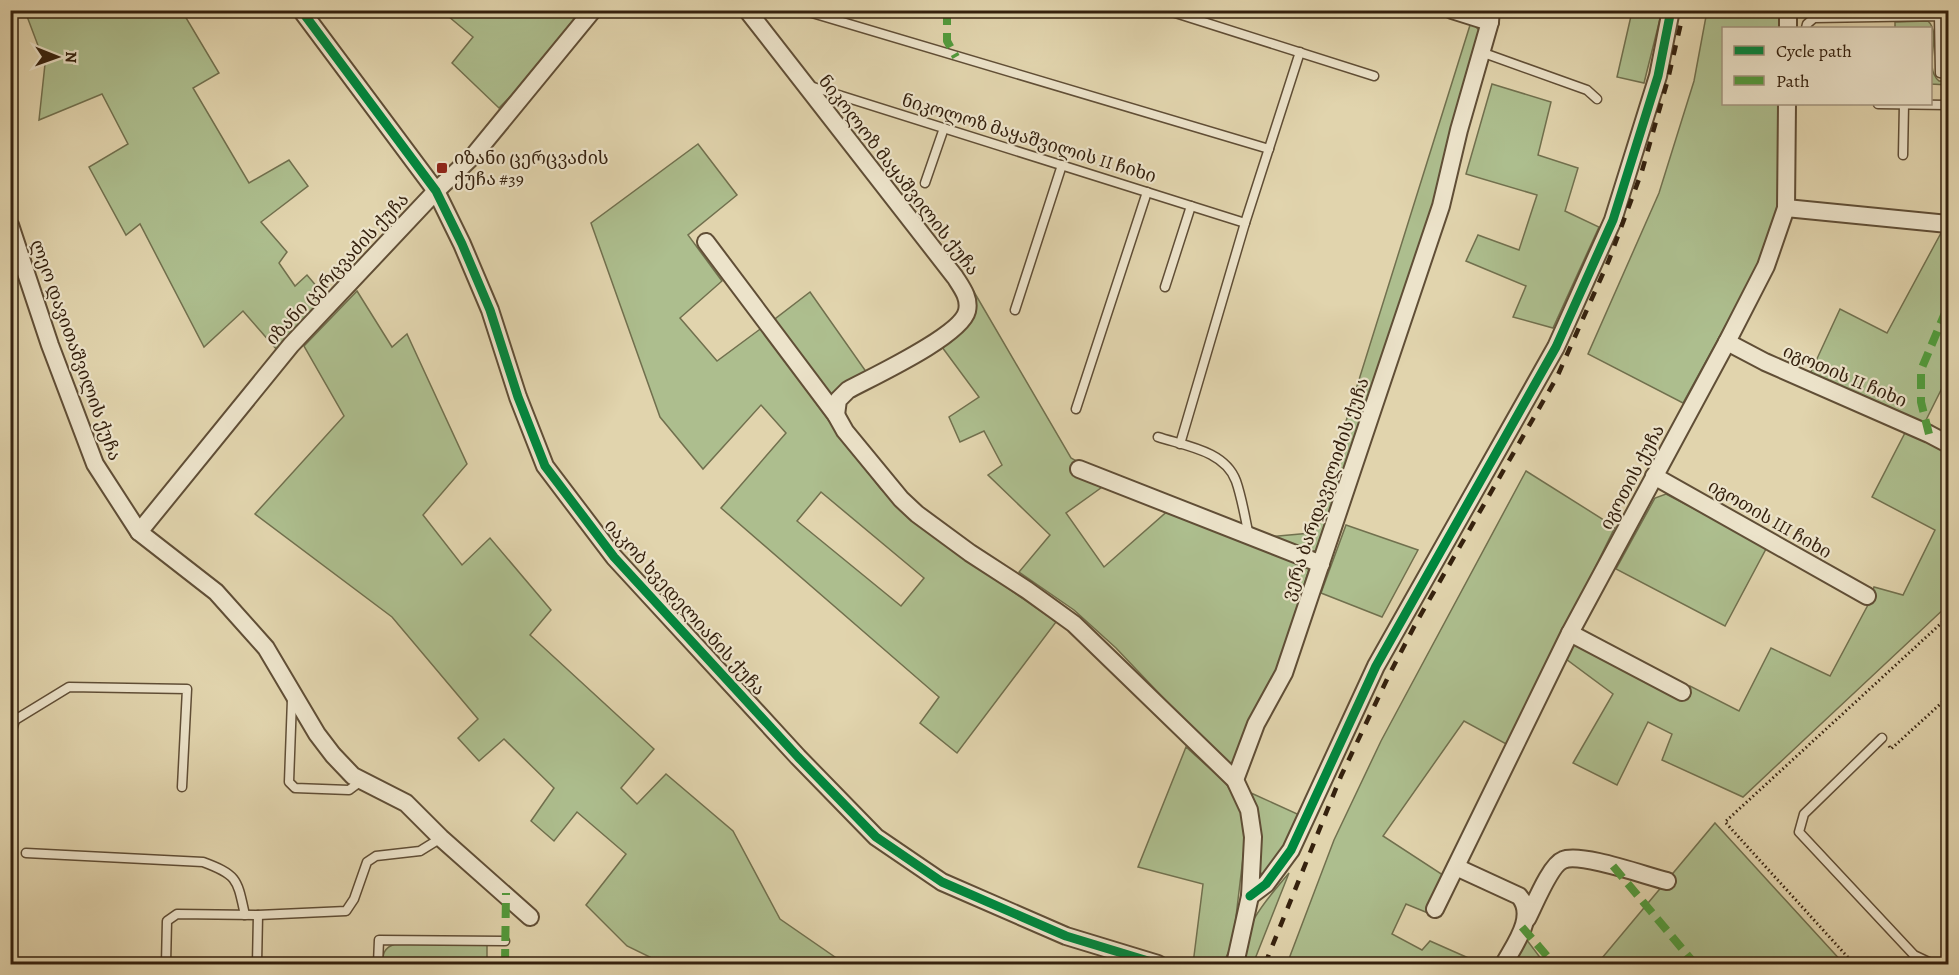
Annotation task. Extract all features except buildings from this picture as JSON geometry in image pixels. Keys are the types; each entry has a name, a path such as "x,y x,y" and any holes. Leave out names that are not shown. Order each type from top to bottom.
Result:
{"street":[{"name":"იაკობ ხვედელიანის ქუჩა","path":"302,10 436,191 490,310 518,397 545,466 614,557 798,757 876,837 942,882 1066,936 1158,964"},
{"name":"იზანი ცერცვაძის ქუჩა","path":"139,532 291,345 436,191 474,155 593,10"},
{"name":"ნიკოლოზ მაყაშვილის ქუჩა","path":"747,10 955,277 967,296 967,312 958,325 928,347 848,390 838,400 836,415"},
{"path":"1452,10 1491,16"},
{"path":"1250,896 1266,884 1291,850 1376,666 1556,347 1612,220 1658,76 1671,10"},
{"path":"1788,10 1788,27"},
{"name":"ვერა ბარდაველიძის ქუჩა","path":"1235,780 1256,724 1284,673 1441,206 1458,130 1491,16"},
{"name":"იგოთის ქუჩა","path":"1435,909 1570,633 1766,266 1786,208 1787,105"},
{"path":"1786,208 1948,224"},
{"name":"ლეო დავითაშვილის ქუჩა","path":"10,225 50,345 95,464 139,532 216,592 266,648 292,693 333,755 353,776 406,803 441,838 531,917"},
{"path":"706,242 836,415 844,431 901,499 917,514 970,553 1028,590 1074,624 1235,780 1249,810 1253,837 1250,896 1235,964"},
{"name":"იგოთის II ჩიხი","path":"1727,342 1765,362 1948,444"},
{"path":"1079,470 1321,564"},
{"name":"იგოთის III ჩიხი","path":"1654,476 1867,597"},
{"path":"1570,633 1683,692"},
{"path":"1504,964 1554,868 1562,860 1580,857 1667,881"},
{"path":"1456,867 1519,896 1526,903 1527,919"}],"lane":[{"path":"802,10 1269,149"},
{"path":"1169,10 1374,76"},
{"path":"1806,27 1814,18 1879,14 1939,16 1940,74 1948,74"},
{"path":"1180,444 1245,223 1300,52"},
{"path":"1481,52 1587,90 1597,99"},
{"name":"ნიკოლოზ მაყაშვილის II ჩიხი","path":"804,84 1245,223"},
{"path":"1903,155 1904,105"},
{"path":"1932,105 1948,105"},
{"path":"925,183 944,128"},
{"path":"1015,310 1062,165"},
{"path":"1076,409 1147,192"},
{"path":"1165,287 1191,206"},
{"path":"1158,437 1210,453 1225,463 1236,480 1249,536"},
{"path":"10,737 15,720 69,687 187,689 182,787"},
{"path":"292,693 289,782 295,788 349,790 361,780"},
{"path":"1882,738 1804,814 1799,832 1914,955 1933,964"},
{"path":"166,964 168,921 177,914 258,915 345,911 354,899 367,862 376,856 420,851 441,838"},
{"path":"26,853 203,862 225,870 238,882 245,915"},
{"path":"257,964 258,915"},
{"path":"378,964 379,940 505,941"}],"path":[{"path":"1882,738 1891,749 1948,697"}],"green space":[{"path":"573,10 579,17 540,66 499,108 452,63 473,37 442,11"},
{"path":"25,11 182,11 219,73 193,88 249,183 289,160 308,186 261,222 287,252 279,263 295,286 307,275 324,295 278,351 243,311 204,347 140,224 126,235 89,167 128,144 102,94 39,120 45,64"},
{"path":"1610,11 1662,11 1644,83 1617,77 1631,16"},
{"path":"1707,11 1782,11 1782,27 1722,27 1722,105 1781,105 1777,215 1761,261 1683,403 1588,354 1659,193 1694,81"},
{"path":"1942,11 1948,11 1948,68 1942,59"},
{"path":"1928,21 1932,27 1895,27 1895,22"},
{"path":"1471,22 1481,32 1437,198 1317,550 1308,554 1266,537 1311,533"},
{"path":"1932,27 1934,42 1932,60"},
{"path":"1932,68 1939,81 1948,81 1948,85 1932,84"},
{"path":"1492,84 1551,102 1538,155 1578,168 1565,211 1599,227 1553,328 1513,317 1526,286 1466,261 1478,235 1519,250 1537,195 1466,174"},
{"path":"698,144 737,195 688,235 722,281 680,318 717,361 763,327 821,410 880,488 911,520 1056,622 957,753 920,723 939,697 721,508 786,433 761,405 703,469 660,417 591,223","holes":["821,492 924,578 901,606 797,521"]},
{"path":"1941,233 1948,234 1948,376 1924,424 1809,376 1840,309 1887,333"},
{"path":"970,285 1071,458 1105,485 1066,513 1104,567 1170,509 1309,569 1278,672 1232,765 1225,763 1116,648 1074,610 1019,572 1050,535 988,475 1002,465 984,431 960,442 949,417 979,397 942,347 968,323 976,309"},
{"path":"357,291 392,347 407,334 467,464 423,515 462,565 490,538 551,610 530,635 654,749 621,788 637,804 666,774 733,831 780,919 845,964 664,964 627,946 586,905 626,854 577,812 554,841 531,821 554,788 504,739 479,761 458,738 478,719 392,617 255,514 344,416 304,346"},
{"path":"810,292 867,373 828,396 771,322"},
{"path":"1907,429 1928,438 1948,453 1948,605 1743,797 1662,760 1672,734 1648,722 1617,785 1573,763 1613,694 1566,659 1574,645 1582,644 1685,697 1690,686 1739,711 1771,648 1830,676 1869,603 1874,587 1903,595 1935,530 1872,497"},
{"path":"1526,471 1615,527 1508,745 1464,721 1383,836 1446,877 1428,913 1406,904 1392,934 1422,950 1430,941 1482,964 1287,964 1334,840 1381,741"},
{"path":"1666,494 1767,547 1725,626 1616,569 1655,498"},
{"path":"1346,525 1418,550 1382,617 1321,593"},
{"path":"1186,747 1226,783 1240,807 1244,830 1244,849 1233,942 1223,964 1193,964 1203,884 1138,867"},
{"path":"1251,793 1304,817 1289,849 1263,876 1260,872 1258,811"},
{"path":"1715,823 1844,964 1597,964"},
{"path":"1289,873 1253,964 1241,964 1251,925 1263,904"},
{"path":"1523,935 1545,964 1509,964"},
{"path":"395,944 487,944 487,964 382,964 385,951"}],"railway":[{"path":"1265,964 1341,776 1389,675 1416,623 1557,377 1609,260 1642,171 1668,79 1684,10"}],"marked path":[{"path":"947,10 947,41 956,57"},
{"path":"1929,434 1921,402 1921,370 1948,306"},
{"path":"1613,866 1695,964"},
{"path":"505,964 506,893"},
{"path":"1522,927 1554,964"}],"cycle path":[{"path":"301,10 436,191 490,310 518,397 545,466 614,557 798,757 876,837 942,882 1066,936 1158,964"},
{"path":"1250,896 1266,884 1291,850 1376,666 1556,347 1613,220 1658,76 1671,10"}],"place":[{"name":"იზანი ცერცვაძის ქუჩა #39","path":"442,168"}]}
